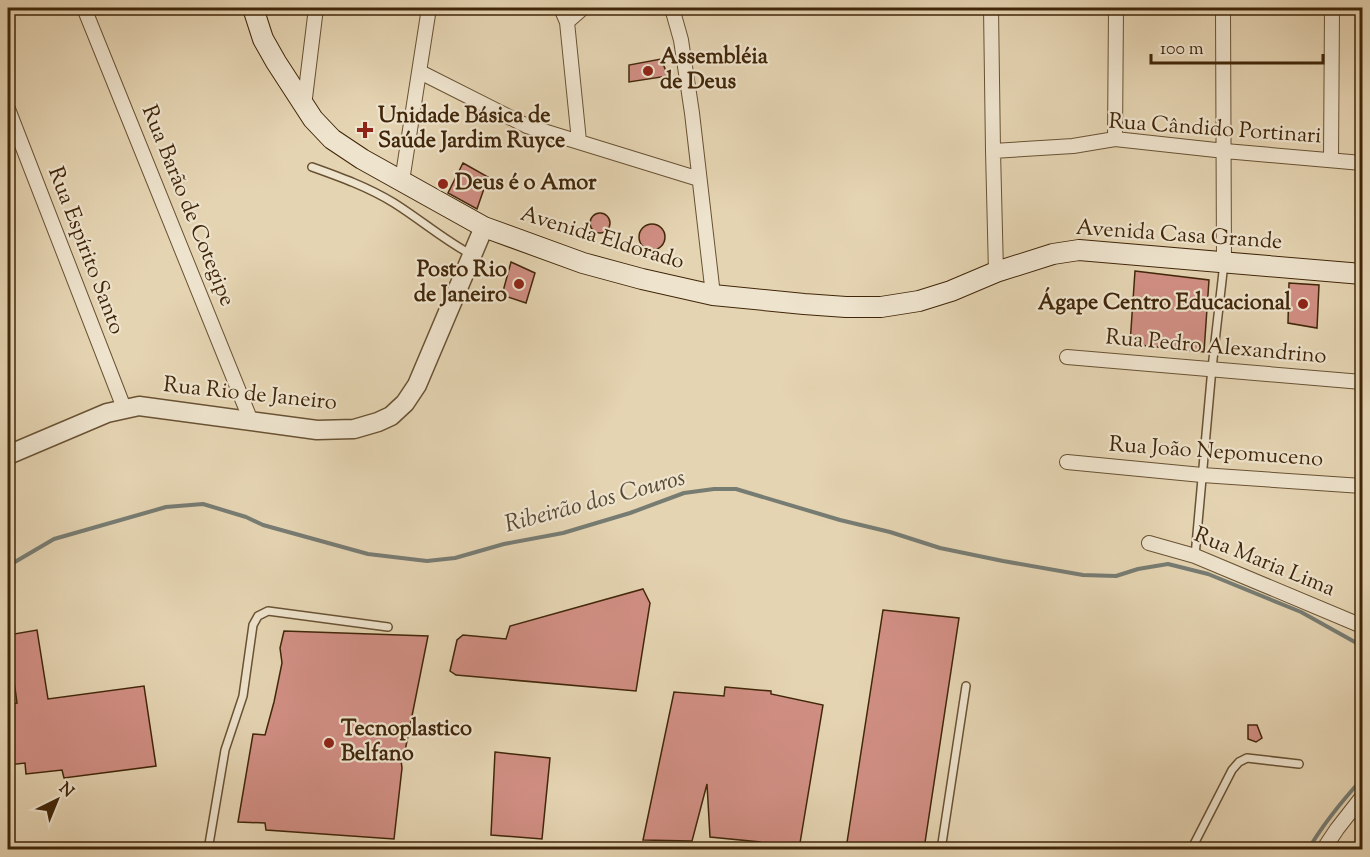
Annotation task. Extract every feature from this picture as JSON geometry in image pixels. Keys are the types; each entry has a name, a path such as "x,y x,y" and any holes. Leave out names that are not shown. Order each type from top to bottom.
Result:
{"main road":[{"name":"Avenida Eldorado","path":"253,8 263,39 304,106 324,131 345,148 483,227 583,263 713,295"},
{"name":"Avenida Casa Grande","path":"713,295 804,304 881,307 919,301 951,291 996,272 1053,254 1079,250 1362,274"}],"street":[{"name":"Rua Barão de Cotegipe","path":"84,8 251,421"},
{"path":"304,106 316,8"},
{"path":"402,181 429,8"},
{"path":"561,8 567,22 579,141"},
{"path":"567,22 583,8"},
{"path":"672,8 681,40 692,113 713,295"},
{"path":"991,8 996,272"},
{"path":"1115,139 1116,8"},
{"path":"1223,8 1224,262"},
{"path":"1331,159 1332,8"},
{"path":"420,72 527,126 699,179"},
{"name":"Rua Espírito Santo","path":"8,109 124,408"},
{"name":"Rua Cândido Portinari","path":"993,151 1073,146 1115,139 1362,163"},
{"name":"Rua Rio de Janeiro","path":"8,455 107,413 139,406 326,430 354,429 391,416 417,385 483,227"},
{"name":"Rua Pedro Alexandrino","path":"1067,357 1362,382"},
{"name":"Rua João Nepomuceno","path":"1067,462 1202,475 1362,486"},
{"name":"Rua Maria Lima","path":"1149,543 1195,556 1362,626"},
{"path":"1323,849 1362,797"}],"lane":[{"path":"312,167 354,182 393,203 454,246 472,255"},
{"path":"1195,556 1224,262"},
{"path":"208,849 225,750 243,696 253,625 258,616 268,611 388,627"},
{"path":"940,849 966,686"},
{"path":"1191,849 1232,770 1239,762 1247,758 1299,764"}],"building":[{"name":"Assembléia de Deus","path":"661,59 668,76 629,82 629,65"},
{"path":"463,163 488,177 477,209 448,193"},
{"path":"600,213 607,216 610,223 607,230 600,233 593,230 590,223 593,216"},
{"path":"652,224 661,228 665,237 661,246 652,250 643,246 639,237 643,228"},
{"name":"Posto Rio de Janeiro","path":"511,262 535,273 526,303 502,295"},
{"path":"1135,271 1209,280 1204,352 1130,344"},
{"name":"Ágape Centro Educacional","path":"1289,283 1319,285 1317,328 1288,323"},
{"path":"643,589 650,603 636,691 456,675 450,671 457,640 463,635 506,639 510,626"},
{"path":"883,610 959,618 924,849 846,849"},
{"path":"37,630 48,699 144,686 156,766 64,778 62,770 26,774 25,763 8,765 8,704 17,703 8,635"},
{"name":"Tecnoplastico Belfano","path":"284,631 428,636 405,751 400,752 402,768 394,839 266,830 265,823 238,822 253,734 265,735 274,702 282,663 280,648"},
{"path":"725,687 771,691 771,694 823,705 799,849 710,837 707,784 692,841 643,840 674,692 724,696"},
{"path":"1248,725 1257,725 1262,738 1256,742 1248,739"},
{"path":"495,752 550,758 542,839 491,835"}],"waterway":[{"name":"Ribeirão dos Couros","path":"8,566 54,539 166,507 203,504 246,517 263,525 368,554 427,561 455,558 504,544 563,533 630,513 684,493 736,489 940,548 1003,561 1083,575 1116,576 1138,569 1168,564 1208,574 1301,612 1362,646"},
{"path":"1308,850 1333,813 1362,779"}],"place":[{"name":"Assembléia de Deus","path":"648,71"},
{"name":"Unidade Básica de Saúde Jardim Ruyce","path":"365,130"},
{"name":"Deus é o Amor","path":"443,184"},
{"name":"Posto Rio de Janeiro","path":"519,284"},
{"name":"Ágape Centro Educacional","path":"1303,304"},
{"name":"Tecnoplastico Belfano","path":"329,743"}]}
